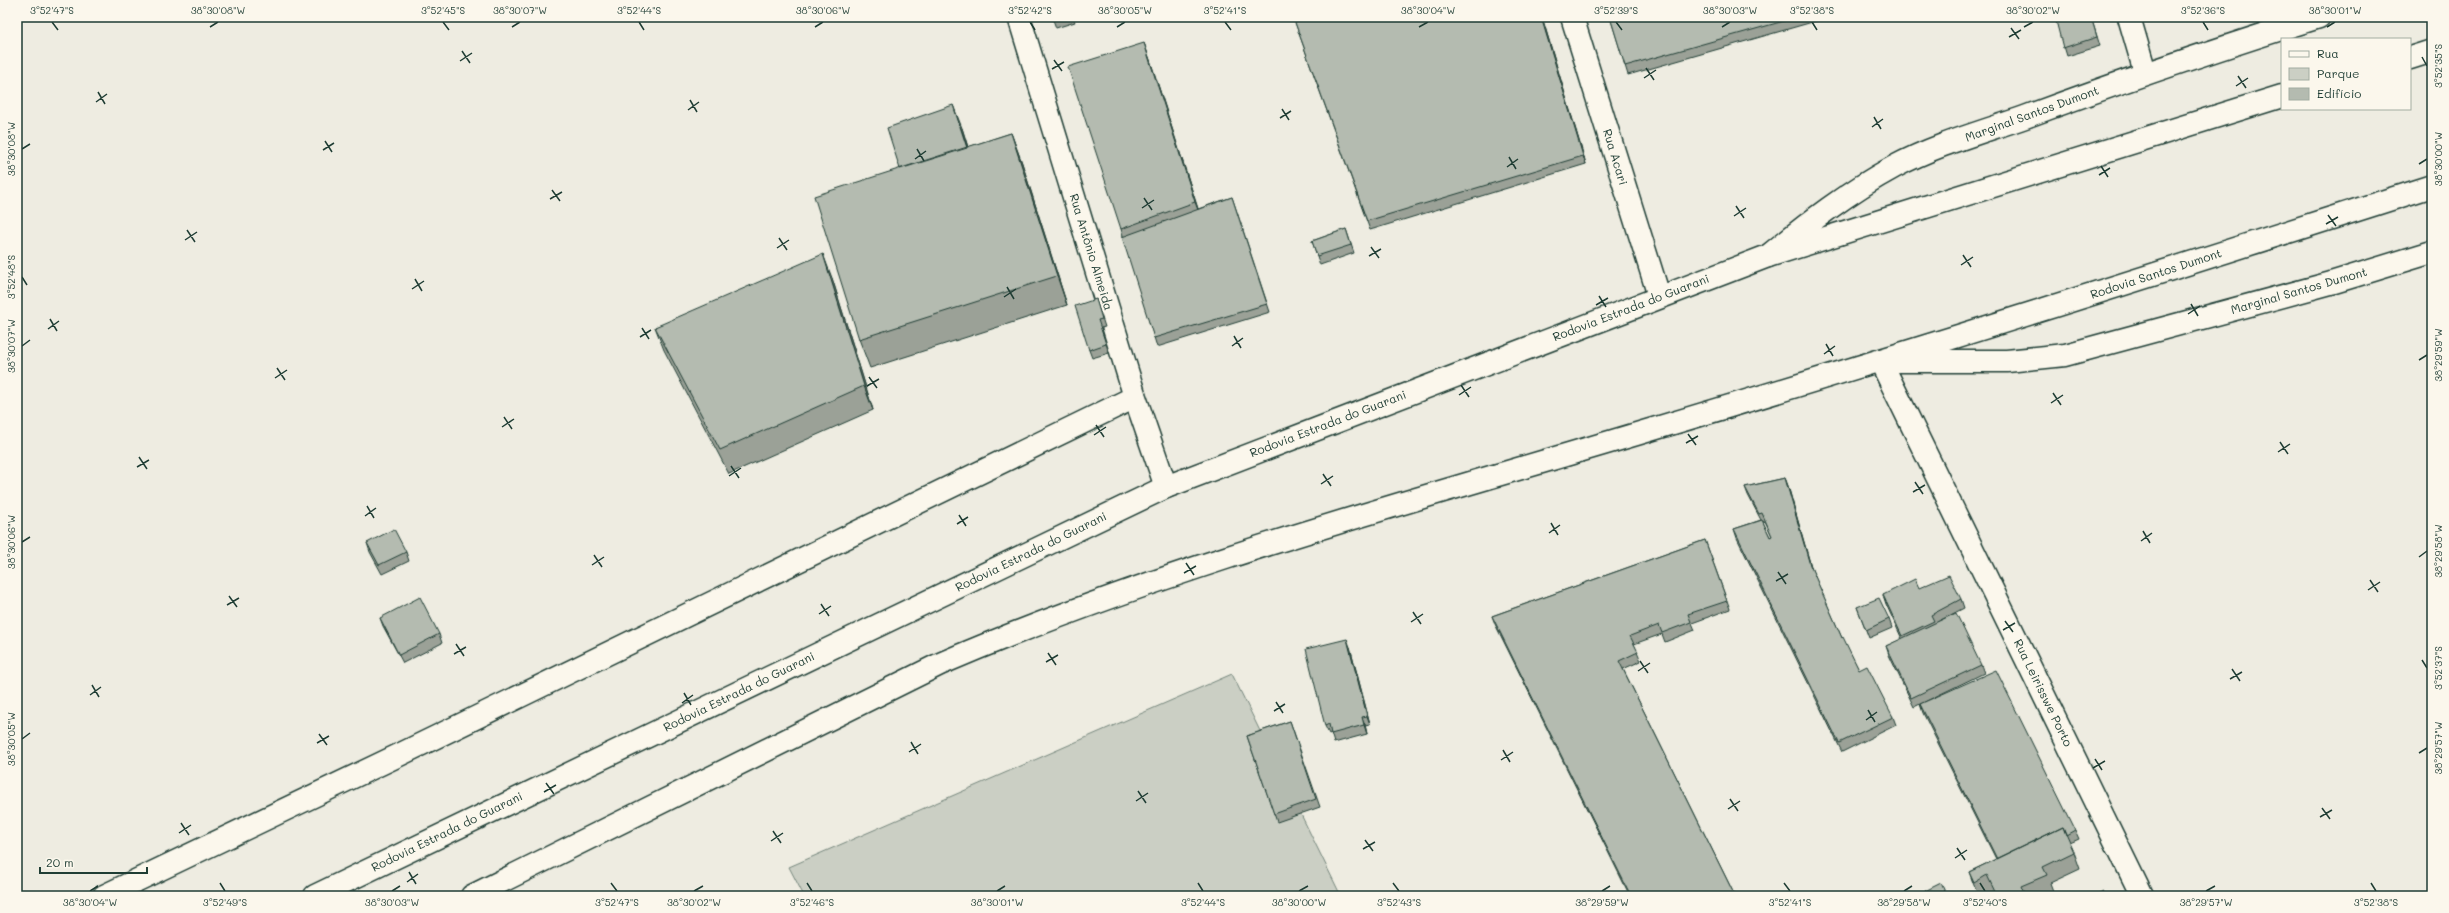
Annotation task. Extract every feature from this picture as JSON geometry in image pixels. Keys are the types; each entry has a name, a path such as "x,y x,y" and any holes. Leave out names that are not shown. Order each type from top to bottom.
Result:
{"main road":[{"name":"Rua Antônio Almeida","path":"1019,17 1135,397 1166,487"},
{"name":"Rua Acari","path":"1572,17 1659,296"},
{"path":"2128,17 2145,72"},
{"name":"Marginal Santos Dumont","path":"1768,256 1819,214 1856,189 1896,166 1932,151 2145,72 2319,17"},
{"path":"2411,58 2432,51"},
{"path":"1768,256 2281,96"},
{"name":"Rodovia Santos Dumont","path":"1880,362 2432,186"},
{"name":"Marginal Santos Dumont","path":"1880,362 2007,361 2065,355 2324,285 2432,252"},
{"name":"Rodovia Estrada do Guarani","path":"315,896 1166,487 1659,296 1768,256"},
{"path":"472,896 940,664 1009,635 1106,599 1317,530 1880,362"},
{"name":"Rua Leirisswe Porto","path":"1880,362 2142,896"},
{"path":"104,896 413,748 1135,397"}],"green space":[{"path":"1232,674 1341,896 804,896 789,867"}],"building":[{"path":"1052,17 1061,17 1053,20"},
{"path":"1293,17 1541,17 1583,156 1367,221"},
{"path":"1610,17 1798,17 1625,66"},
{"path":"2055,17 2091,17 2097,37 2063,48"},
{"path":"1144,43 1195,202 1121,229 1068,67"},
{"path":"953,105 967,148 900,169 887,128"},
{"path":"1011,133 1057,276 859,339 814,196"},
{"path":"1232,197 1267,304 1154,338 1122,237"},
{"path":"1346,229 1351,245 1317,256 1312,241"},
{"path":"823,254 864,386 720,450 655,327"},
{"path":"1096,299 1102,319 1098,320 1106,344 1089,350 1075,306"},
{"path":"1785,478 1810,565 1842,638 1843,637 1859,670 1867,666 1893,717 1839,743 1734,529 1762,520 1770,537 1772,536 1762,513 1759,514 1745,487"},
{"path":"394,529 406,552 379,565 367,543"},
{"path":"1705,540 1727,601 1688,614 1691,622 1662,633 1659,625 1630,636 1638,652 1619,661 1735,896 1631,896 1492,616"},
{"path":"1949,575 1961,599 1931,615 1934,621 1902,636 1883,595 1915,579 1919,588"},
{"path":"420,597 439,634 399,655 380,618"},
{"path":"1879,598 1889,619 1866,630 1857,607"},
{"path":"1956,613 1981,665 1911,698 1886,646"},
{"path":"1347,639 1367,716 1362,717 1364,725 1331,734 1329,724 1325,726 1306,649"},
{"path":"1996,670 2075,830 2066,835 2063,827 1997,859 1920,704"},
{"path":"1290,721 1316,799 1274,814 1247,736"},
{"path":"2063,827 2074,852 2043,867 2047,875 2021,886 2025,896 1997,896 1987,875 1974,883 1969,872"},
{"path":"1941,883 1947,896 1927,896 1925,891"},
{"path":"2103,892 2105,896 2096,896"}]}
